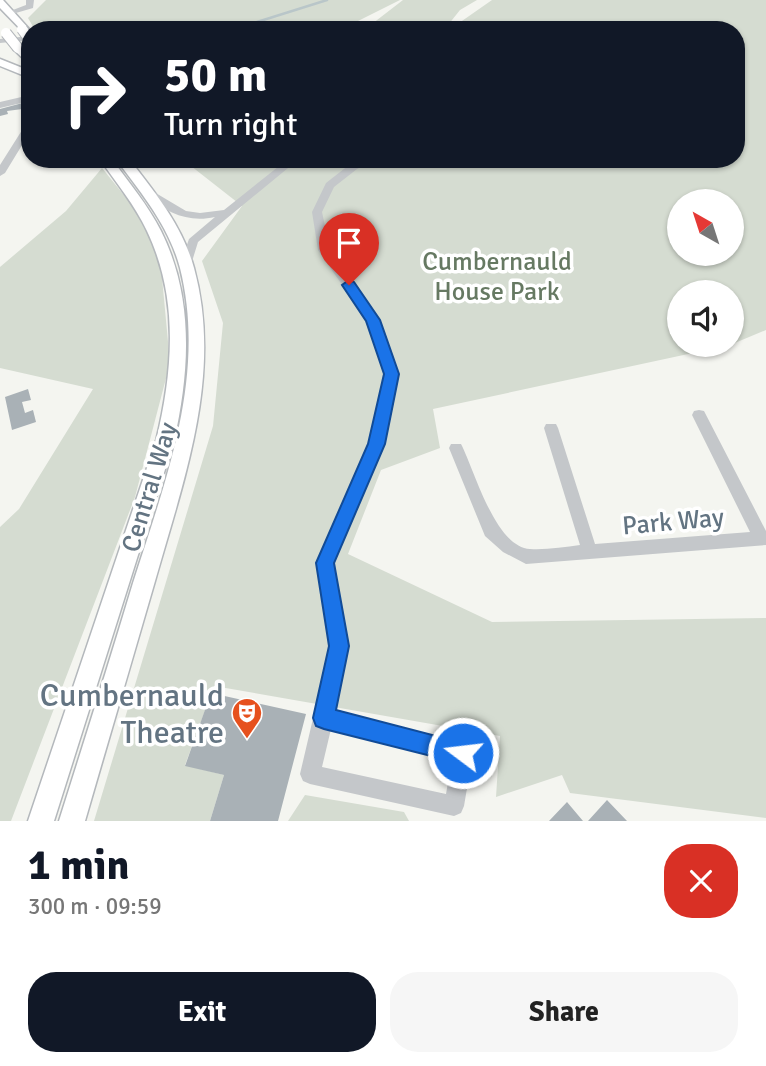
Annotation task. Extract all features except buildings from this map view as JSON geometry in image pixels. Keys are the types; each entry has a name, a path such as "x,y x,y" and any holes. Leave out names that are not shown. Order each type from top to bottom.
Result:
{"main road":[{"path":"0,2 21,28"},
{"path":"2,33 21,52"},
{"path":"0,62 21,71"},
{"name":"Central Way","path":"41,821 154,476 170,422 176,390 178,326 169,268 147,218 112,168"},
{"name":"Central Way","path":"72,821 190,428 198,363 195,308 186,265 169,224 129,168"}],"street":[{"path":"9,13 30,6 30,0"},
{"path":"2,33 21,35"},
{"path":"0,105 21,100"},
{"path":"0,173 21,139"},
{"path":"186,265 193,241 283,168"},
{"path":"326,711 463,753 454,806 310,774 339,646 325,563 376,444 391,374 373,320 324,250 317,212 330,185 352,168"},
{"path":"150,194 175,213 190,217 228,211"},
{"name":"Park Way","path":"456,448 491,531 509,547 527,557 763,538 699,415"},
{"name":"Park Way","path":"551,428 590,553"}],"green space":[{"path":"46,0 400,0 358,21 30,21 28,18"},
{"path":"403,0 477,0 460,10 451,21 376,21"},
{"name":"Cumbernauld House Park","path":"492,0 766,0 766,330 744,339 744,280 667,280 667,357 674,357 433,409 440,448 381,470 348,554 492,622 766,618 766,818 570,793 562,775 496,797 500,736 214,686 185,765 224,775 210,821 94,821 213,426 223,323 202,261 242,206 193,168 745,168 745,21 462,21"},
{"path":"102,168 140,215 161,267 170,363 135,497 11,821 0,821 0,527 19,509 93,389 0,368 0,267 66,211"},
{"path":"305,795 404,812 409,821 288,821"}],"waterway":[{"path":"260,21 327,0"}],"place":[{"name":"Cumbernauld Theatre","path":"247,740"}],"route":[{"path":"349,285 373,320 391,374 376,444 325,563 339,646 324,718 463,753"}]}
